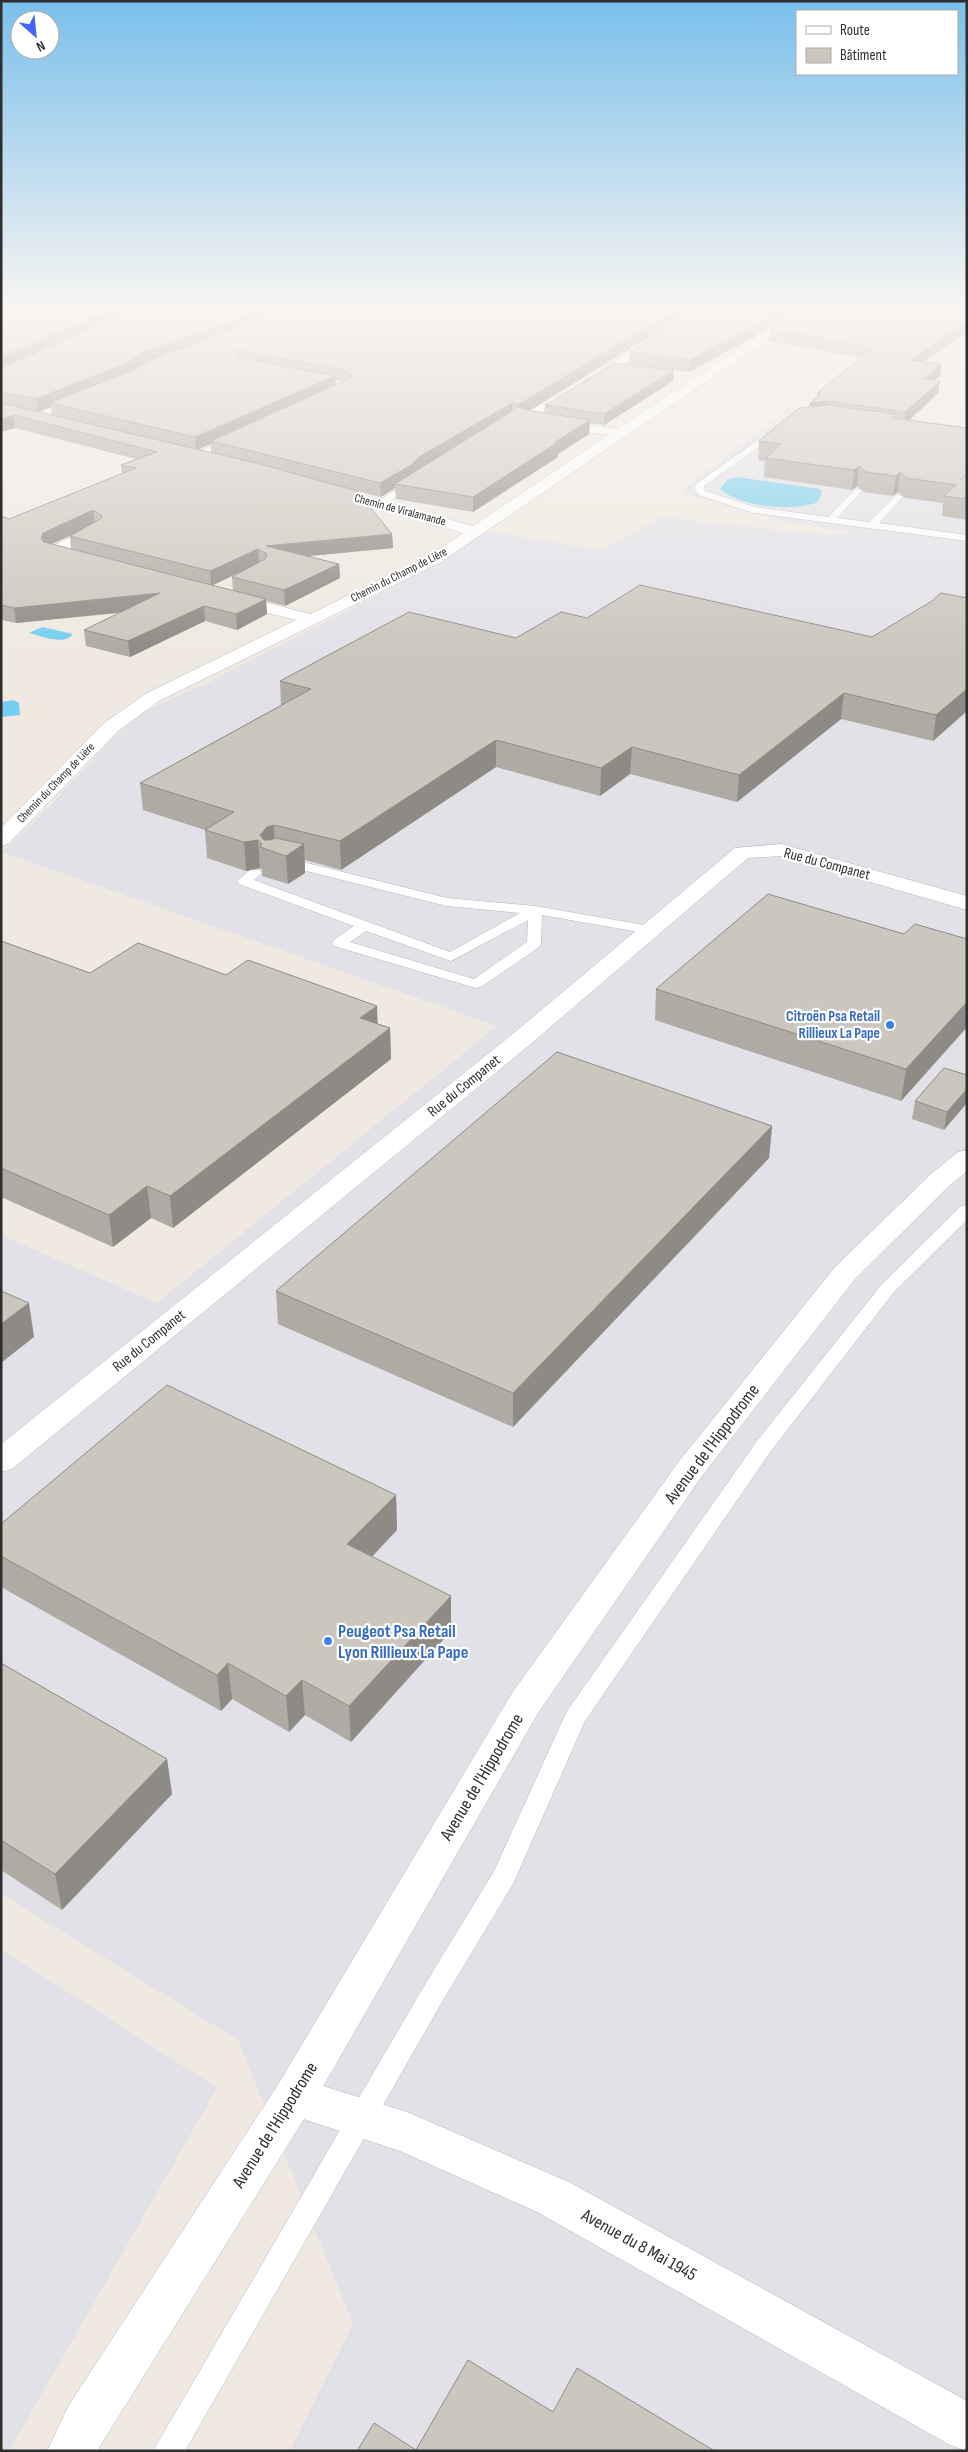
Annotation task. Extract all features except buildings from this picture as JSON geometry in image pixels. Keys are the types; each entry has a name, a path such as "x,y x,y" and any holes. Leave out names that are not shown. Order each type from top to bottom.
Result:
{"street":[{"path":"569,425 620,433"},
{"name":"Chemin du Champ de Lière","path":"1,840 111,727 153,697 311,618 435,559 478,532 632,425"},
{"path":"188,454 221,462"},
{"name":"Chemin de Viralamande","path":"312,486 478,532"},
{"path":"80,559 52,552 94,532"},
{"path":"236,582 213,594 311,618"},
{"name":"Rue du Companet","path":"1,1461 510,1048 742,852 781,850 967,902"},
{"name":"Avenue de l'Hippodrome","path":"71,2451 86,2422 294,2097 525,1703 691,1468 845,1273 940,1180 967,1158"},
{"name":"Avenue du 8 Mai 1945","path":"294,2097 407,2133 553,2198 967,2428"}],"lane":[{"path":"783,425 700,484 701,493 754,510 967,538"},
{"path":"188,454 246,434"},
{"path":"378,504 415,482 423,474"},
{"path":"830,519 858,491"},
{"path":"872,525 898,496"},
{"path":"271,863 275,859 358,882 447,902 535,910 650,930"},
{"path":"255,873 244,881 451,956 535,910"},
{"path":"365,925 339,943 476,984 534,944 535,910"},
{"path":"168,2451 504,1877 575,1716 764,1446 888,1288 967,1210"}],"shaded area":[{"path":"766,425 933,425 967,430 967,2451 290,2451 353,2324 238,2040 1,1894 1,1235 157,1303 497,1026 2,852 50,806 111,740 145,711 205,684 386,591 483,531 601,550 663,517 826,535 854,533 778,520 680,492"},
{"path":"1,1949 217,2088 9,2451 1,2451"}],"water":[{"path":"737,477 820,489 822,492 818,502 807,505 781,507 753,504 729,495 720,489 727,480"},
{"path":"42,627 73,634 69,638 59,640 29,633"},
{"path":"14,700 19,703 20,715 1,717 1,702"}],"place":[{"name":"Citroën Psa Retail Rillieux La Pape","path":"890,1025"},
{"name":"Peugeot Psa Retail Lyon Rillieux La Pape","path":"328,1641"}]}
